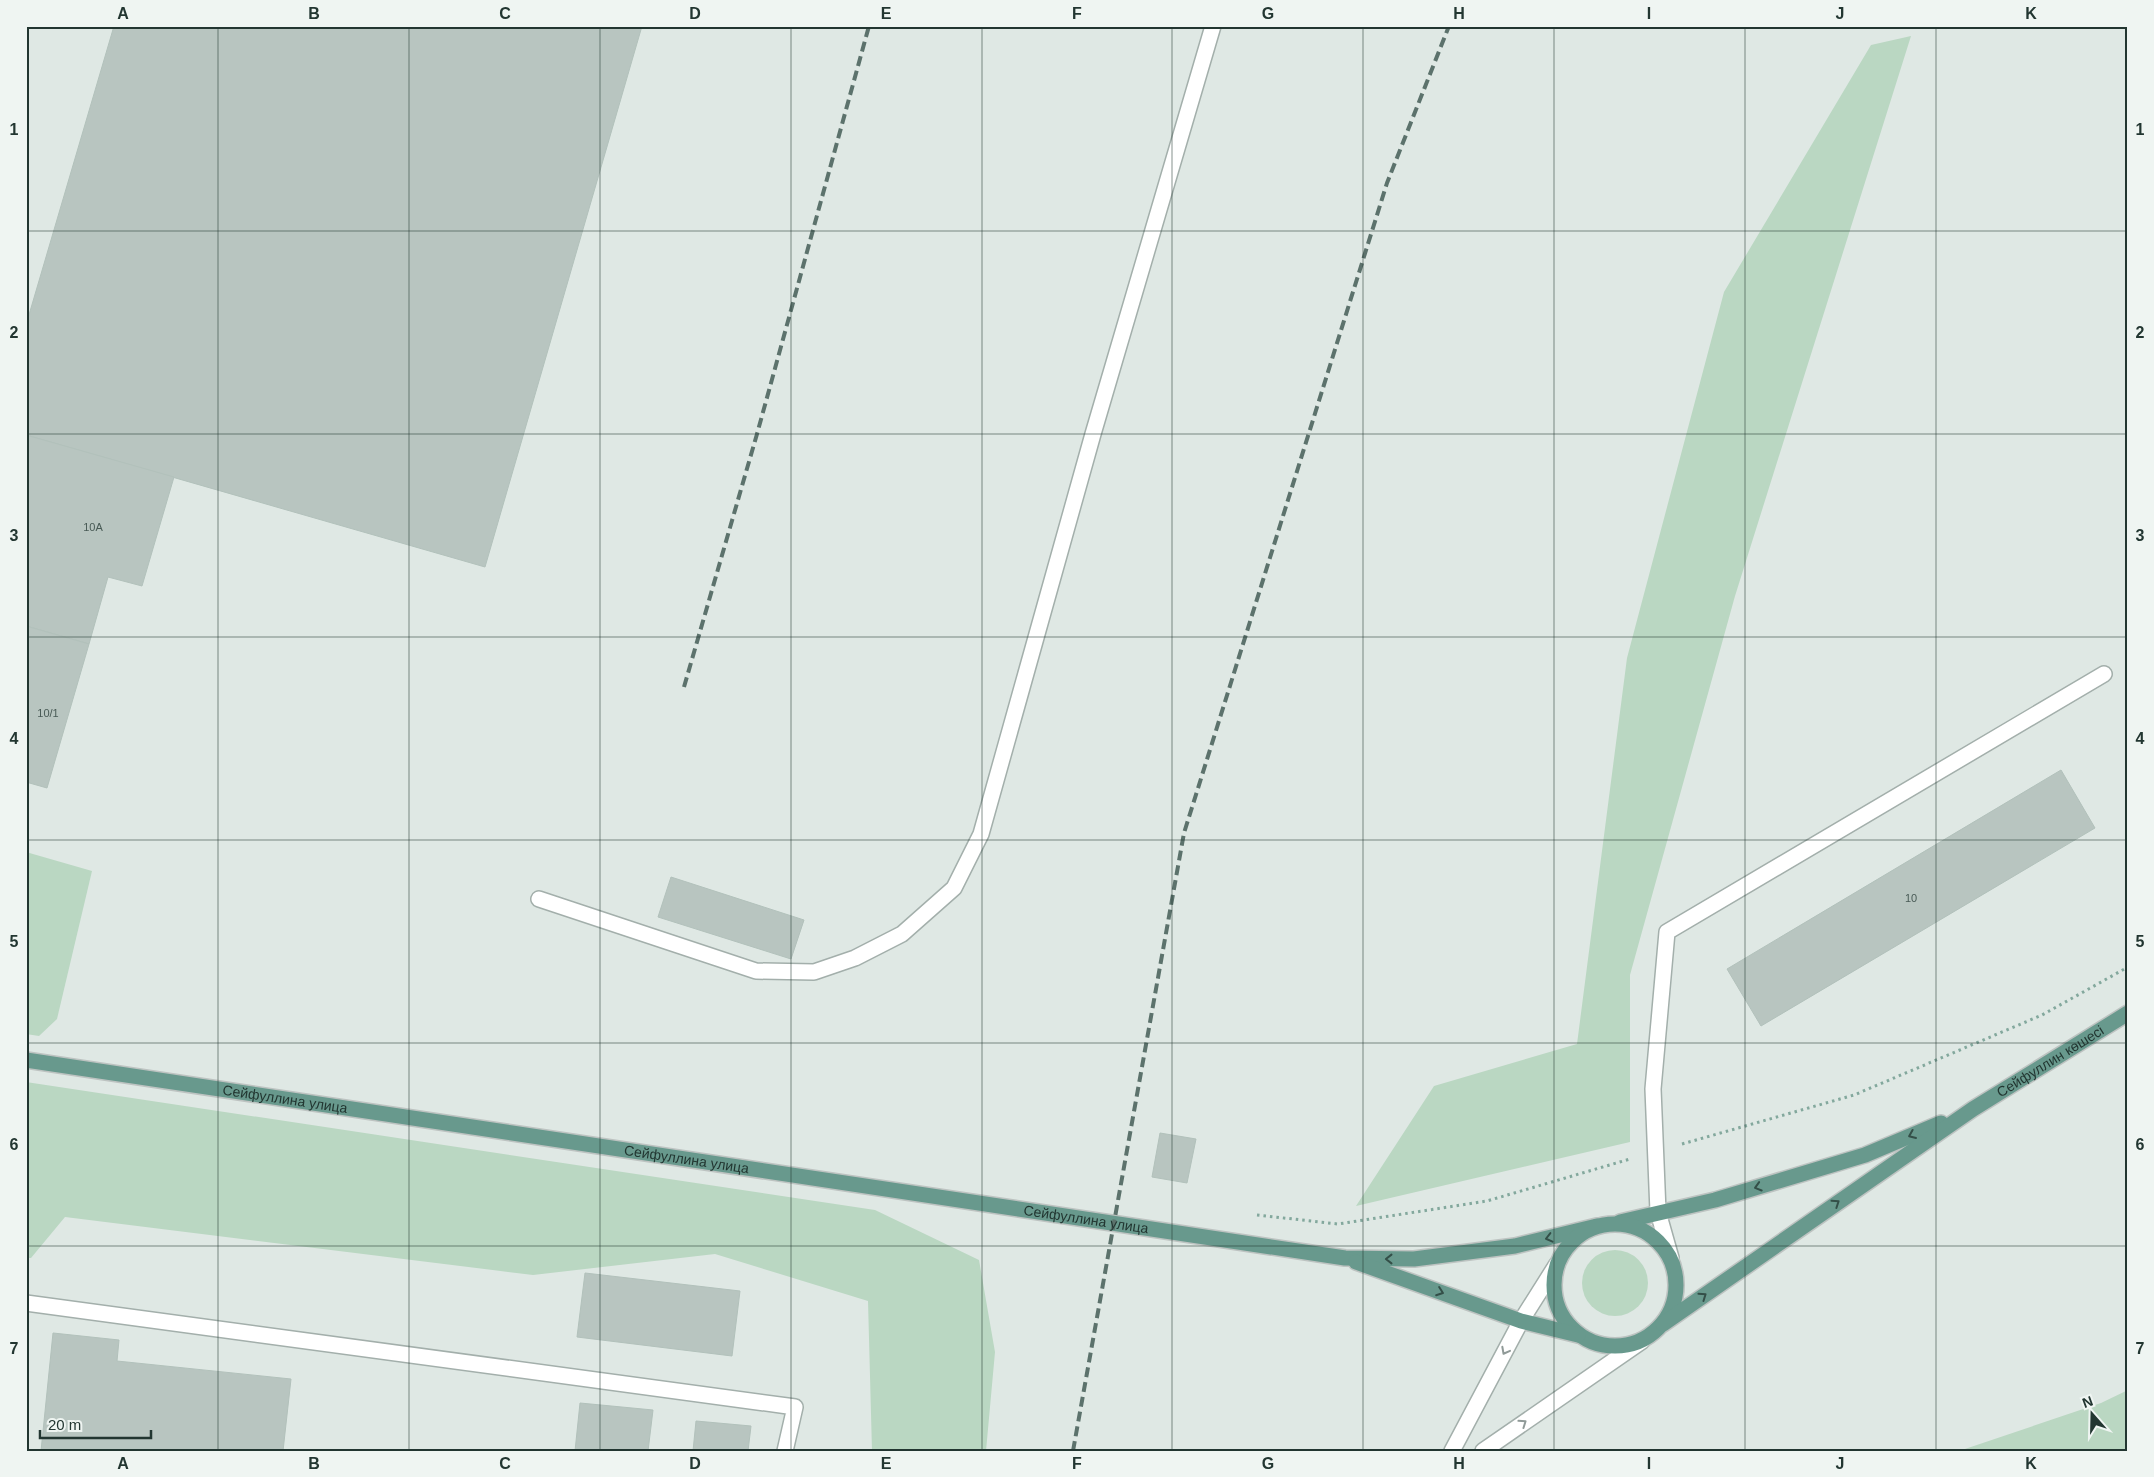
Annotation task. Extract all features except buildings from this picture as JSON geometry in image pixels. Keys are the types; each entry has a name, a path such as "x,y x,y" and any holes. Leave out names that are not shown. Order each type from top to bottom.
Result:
{"main road":[{"name":"Сейфуллин көшесі","path":"1973,1109 2128,1014"},
{"name":"Сейфуллина улица","path":"26,1060 1345,1258"},
{"path":"1345,1258 1414,1259 1497,1249 1715,1200 1865,1155 1973,1109"},
{"path":"1345,1258 1521,1321 1580,1335 1600,1345 1621,1346 1642,1340 1973,1109"},
{"path":"1580,1335 1565,1321 1556,1301 1554,1283 1557,1264 1566,1248 1580,1235 1604,1225 1637,1227 1657,1240 1671,1258 1677,1281 1674,1303 1663,1324"}],"street":[{"path":"539,899 756,971 814,972 855,958 902,934 954,888 982,834 1093,434 1213,26"},
{"path":"1671,1258 1658,1212 1653,1089 1666,932 2104,674"},
{"path":"1452,1451 1521,1321 1557,1264"},
{"path":"26,1303 795,1407 785,1451"},
{"path":"1483,1451 1642,1340"}],"path":[{"path":"1252,1214 1338,1224 1487,1201 1854,1095 2042,1015 2128,967"}],"green space":[{"path":"1911,36 1735,596 1630,975 1630,1142 1356,1206 1434,1086 1577,1044 1627,658 1724,292 1871,45"},
{"path":"26,852 92,871 57,1019 39,1036 26,1034"},
{"path":"26,1082 875,1210 979,1260 995,1352 986,1451 872,1451 868,1301 715,1254 533,1275 65,1217 31,1258 26,1258"},
{"path":"1615,1250 1628,1253 1638,1260 1645,1270 1648,1283 1645,1296 1638,1306 1628,1313 1615,1316 1602,1313 1592,1306 1585,1296 1582,1283 1585,1270 1592,1260 1602,1253"},
{"path":"2128,1390 2128,1451 1959,1451 2101,1403"}],"railway":[{"path":"684,687 757,434 869,26"},
{"path":"1073,1451 1184,833 1387,183 1449,26"}]}
